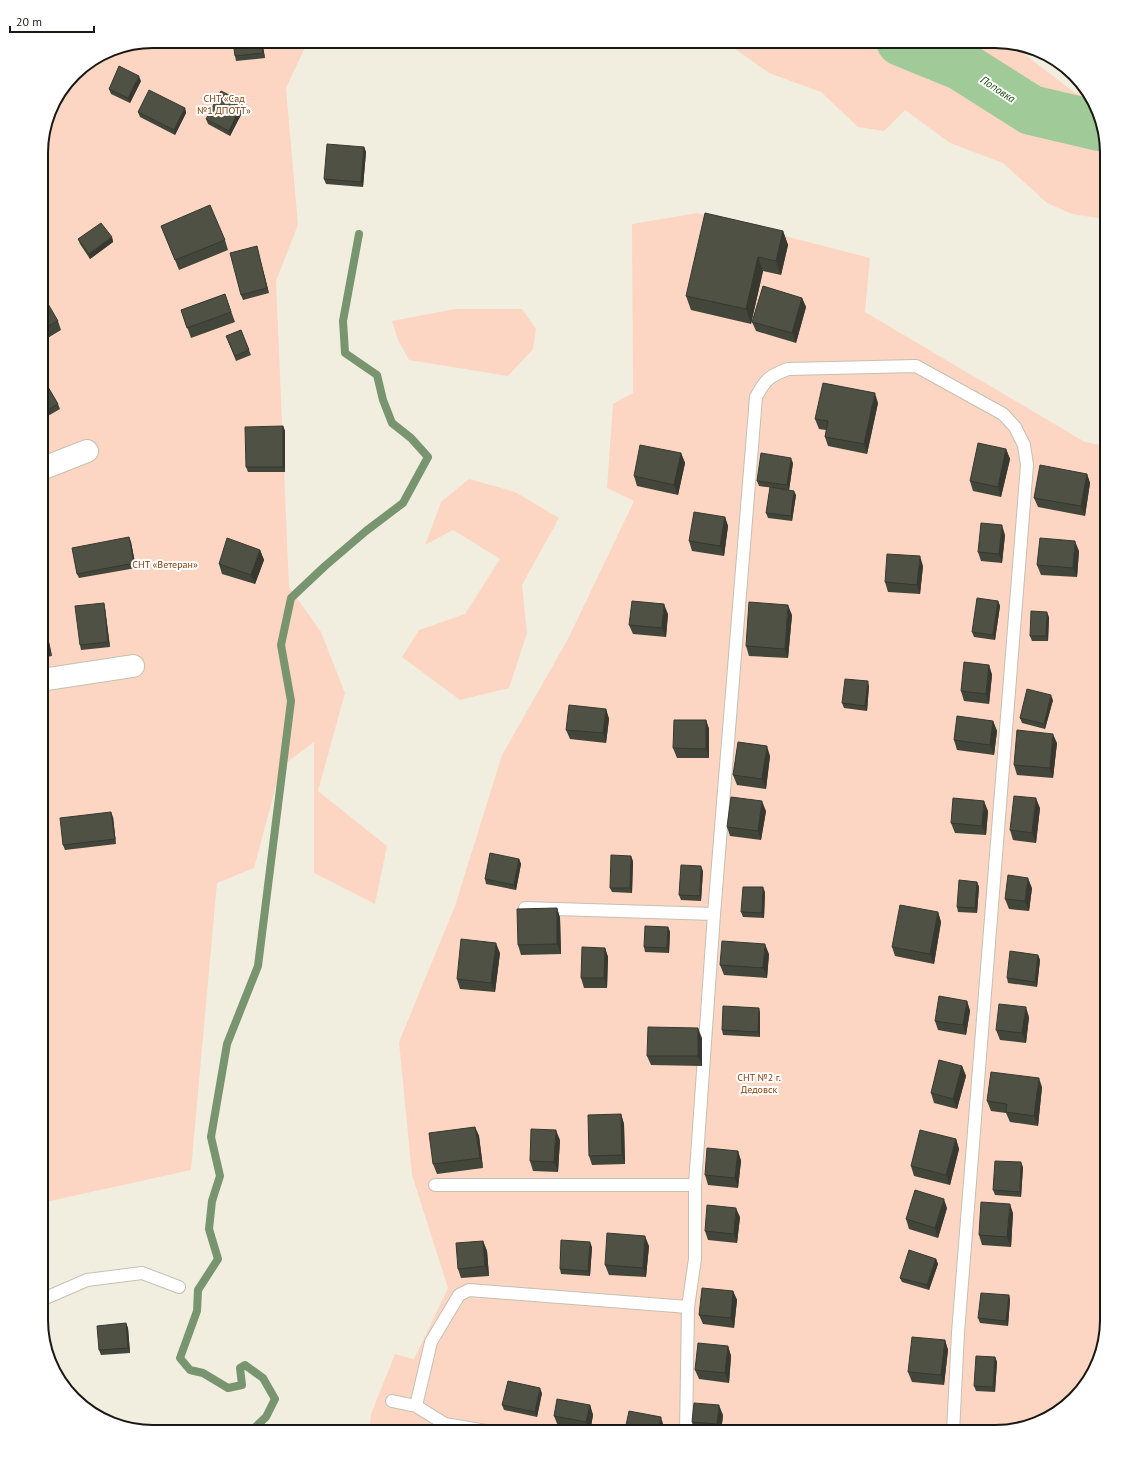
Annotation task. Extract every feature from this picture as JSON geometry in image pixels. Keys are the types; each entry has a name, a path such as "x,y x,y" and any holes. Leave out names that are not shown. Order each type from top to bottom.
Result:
{"street":[{"path":"48,466 88,451"},
{"path":"48,679 133,666"}],"lane":[{"path":"686,1425 688,1307 695,1259 695,1185 714,914 756,398 764,383 775,374 788,369 916,366 1003,414 1015,427 1024,445 1027,465 958,1325 953,1425"},
{"path":"524,908 714,914"},
{"path":"435,1185 695,1185"},
{"path":"48,1297 87,1280 142,1273 179,1287"},
{"path":"416,1406 431,1342 460,1295 469,1290 688,1307"},
{"path":"392,1401 416,1406 445,1424 451,1425"}],"green space":[{"name":"СНТ «Ветеран»","path":"153,48 305,48 286,88 298,225 276,281 289,587 321,632 345,693 318,791 387,846 375,904 314,873 314,742 281,767 254,868 217,883 191,1170 48,1201 48,146 56,113 70,89 84,74 101,62 113,56 139,49"},
{"path":"734,48 1002,48 1021,52 1075,93 1081,94 1089,107 1099,139 1100,219 1072,214 1047,203 1003,163 950,143 905,110 884,131 858,127 821,92 769,73"},
{"name":"СНТ №2 г. Дедовск","path":"697,213 870,258 865,312 1085,442 1100,445 1099,1334 1092,1360 1074,1389 1053,1407 1029,1419 1009,1424 995,1425 370,1425 371,1414 395,1354 414,1359 448,1288 412,1175 399,1042 455,906 502,755 568,639 634,501 607,488 613,404 633,393 632,224"},
{"path":"455,309 522,309 536,329 533,349 508,376 409,360 398,340 392,321"},
{"path":"469,479 515,492 559,518 522,585 527,633 509,688 460,700 402,657 419,630 465,614 500,559 453,530 425,545 441,502"}],"building":[{"path":"234,48 262,48 263,53 235,56"},
{"path":"119,66 139,76 128,98 109,89"},
{"path":"149,90 185,108 174,130 138,112"},
{"path":"221,91 243,102 229,131 206,119"},
{"path":"327,144 364,147 361,182 324,179"},
{"path":"210,205 225,240 175,260 161,226"},
{"path":"705,213 783,231 776,261 758,257 746,309 686,296"},
{"path":"101,223 112,237 89,254 78,239"},
{"path":"257,246 267,288 241,295 230,253"},
{"path":"763,286 802,298 792,333 752,322"},
{"path":"225,294 231,312 187,328 181,310"},
{"path":"48,304 58,321 48,326"},
{"path":"241,330 249,350 235,356 226,336"},
{"path":"823,383 875,393 864,444 825,437 828,421 815,419"},
{"path":"48,387 58,404 48,410"},
{"path":"283,426 283,467 246,467 245,427"},
{"path":"978,443 1006,449 998,487 970,481"},
{"path":"640,445 681,453 674,485 634,476"},
{"path":"761,453 791,458 787,485 757,481"},
{"path":"1040,465 1087,474 1081,506 1034,498"},
{"path":"770,487 794,491 791,516 766,513"},
{"path":"694,512 725,517 720,546 689,541"},
{"path":"981,523 1002,525 999,554 978,552"},
{"path":"129,537 134,563 77,574 72,548"},
{"path":"227,538 260,550 251,575 219,564"},
{"path":"1040,538 1075,541 1073,568 1037,565"},
{"path":"887,554 920,556 917,585 885,582"},
{"path":"977,598 998,601 993,635 972,632"},
{"path":"632,601 664,604 662,628 629,625"},
{"path":"749,602 788,605 785,649 746,646"},
{"path":"104,603 108,642 80,645 75,606"},
{"path":"1031,611 1047,612 1046,636 1030,636"},
{"path":"964,662 989,665 986,694 961,691"},
{"path":"845,679 868,681 865,706 842,703"},
{"path":"1027,689 1051,695 1044,724 1020,718"},
{"path":"569,705 606,709 603,733 566,730"},
{"path":"957,716 993,721 990,745 954,740"},
{"path":"674,720 706,720 706,749 673,748"},
{"path":"1017,730 1053,734 1050,768 1014,765"},
{"path":"738,742 767,746 762,779 733,775"},
{"path":"1014,796 1036,798 1032,833 1010,830"},
{"path":"731,797 762,801 758,831 727,827"},
{"path":"953,798 984,801 982,826 951,823"},
{"path":"111,812 115,839 63,845 60,818"},
{"path":"490,853 519,859 514,885 485,879"},
{"path":"611,855 631,856 630,888 610,888"},
{"path":"681,865 701,866 700,896 679,895"},
{"path":"1008,875 1028,878 1025,901 1005,899"},
{"path":"959,880 977,882 975,908 957,907"},
{"path":"743,887 763,887 762,913 741,912"},
{"path":"900,905 938,912 930,954 892,947"},
{"path":"557,908 557,944 518,945 517,909"},
{"path":"645,926 668,927 667,948 644,947"},
{"path":"461,939 496,943 491,983 457,979"},
{"path":"722,941 765,944 763,968 720,965"},
{"path":"582,947 605,948 604,978 581,978"},
{"path":"1010,951 1038,955 1035,982 1007,978"},
{"path":"939,996 967,1001 963,1025 935,1021"},
{"path":"999,1004 1026,1007 1022,1033 996,1030"},
{"path":"723,1006 759,1008 758,1032 722,1030"},
{"path":"648,1027 698,1028 698,1056 647,1056"},
{"path":"939,1060 962,1066 953,1099 931,1093"},
{"path":"991,1072 1039,1078 1034,1116 1006,1112 1007,1104 987,1101"},
{"path":"621,1114 622,1155 589,1156 588,1115"},
{"path":"475,1127 480,1158 433,1164 429,1133"},
{"path":"531,1129 556,1130 554,1162 530,1161"},
{"path":"920,1130 956,1139 946,1175 911,1166"},
{"path":"707,1148 738,1151 735,1178 705,1175"},
{"path":"995,1161 1021,1162 1020,1192 993,1190"},
{"path":"915,1190 944,1199 935,1228 906,1219"},
{"path":"981,1202 1010,1204 1007,1237 979,1235"},
{"path":"707,1205 736,1208 734,1234 705,1231"},
{"path":"607,1233 645,1236 643,1268 605,1265"},
{"path":"561,1240 590,1242 588,1271 560,1269"},
{"path":"483,1241 485,1266 458,1269 456,1243"},
{"path":"909,1250 936,1259 927,1285 900,1278"},
{"path":"702,1288 733,1291 731,1318 699,1315"},
{"path":"981,1293 1009,1295 1006,1321 978,1318"},
{"path":"126,1323 128,1348 99,1350 97,1326"},
{"path":"912,1337 945,1340 941,1375 908,1372"},
{"path":"698,1343 728,1346 725,1373 695,1370"},
{"path":"976,1356 995,1357 993,1387 974,1386"},
{"path":"508,1381 540,1388 535,1412 502,1405"},
{"path":"557,1399 590,1405 586,1422 554,1416"},
{"path":"694,1403 719,1405 717,1424 692,1422"},
{"path":"629,1411 661,1417 659,1425 626,1425"}],"waterway":[{"name":"Поповка","path":"918,48 960,65 1031,110 1096,125"},
{"path":"257,1425 266,1417 275,1399 263,1378 245,1365 240,1368 242,1385 228,1388 203,1373 190,1370 180,1358 197,1311 198,1290 218,1259 209,1229 212,1201 220,1176 211,1137 227,1044 258,966 291,701 281,645 291,598 325,566 366,531 403,503 428,457 411,438 392,423 383,400 377,375 345,353 343,321 359,234"}],"park label":[{"name":"СНТ «Сад №1 ДПОТТ»","path":"224,104"}]}
